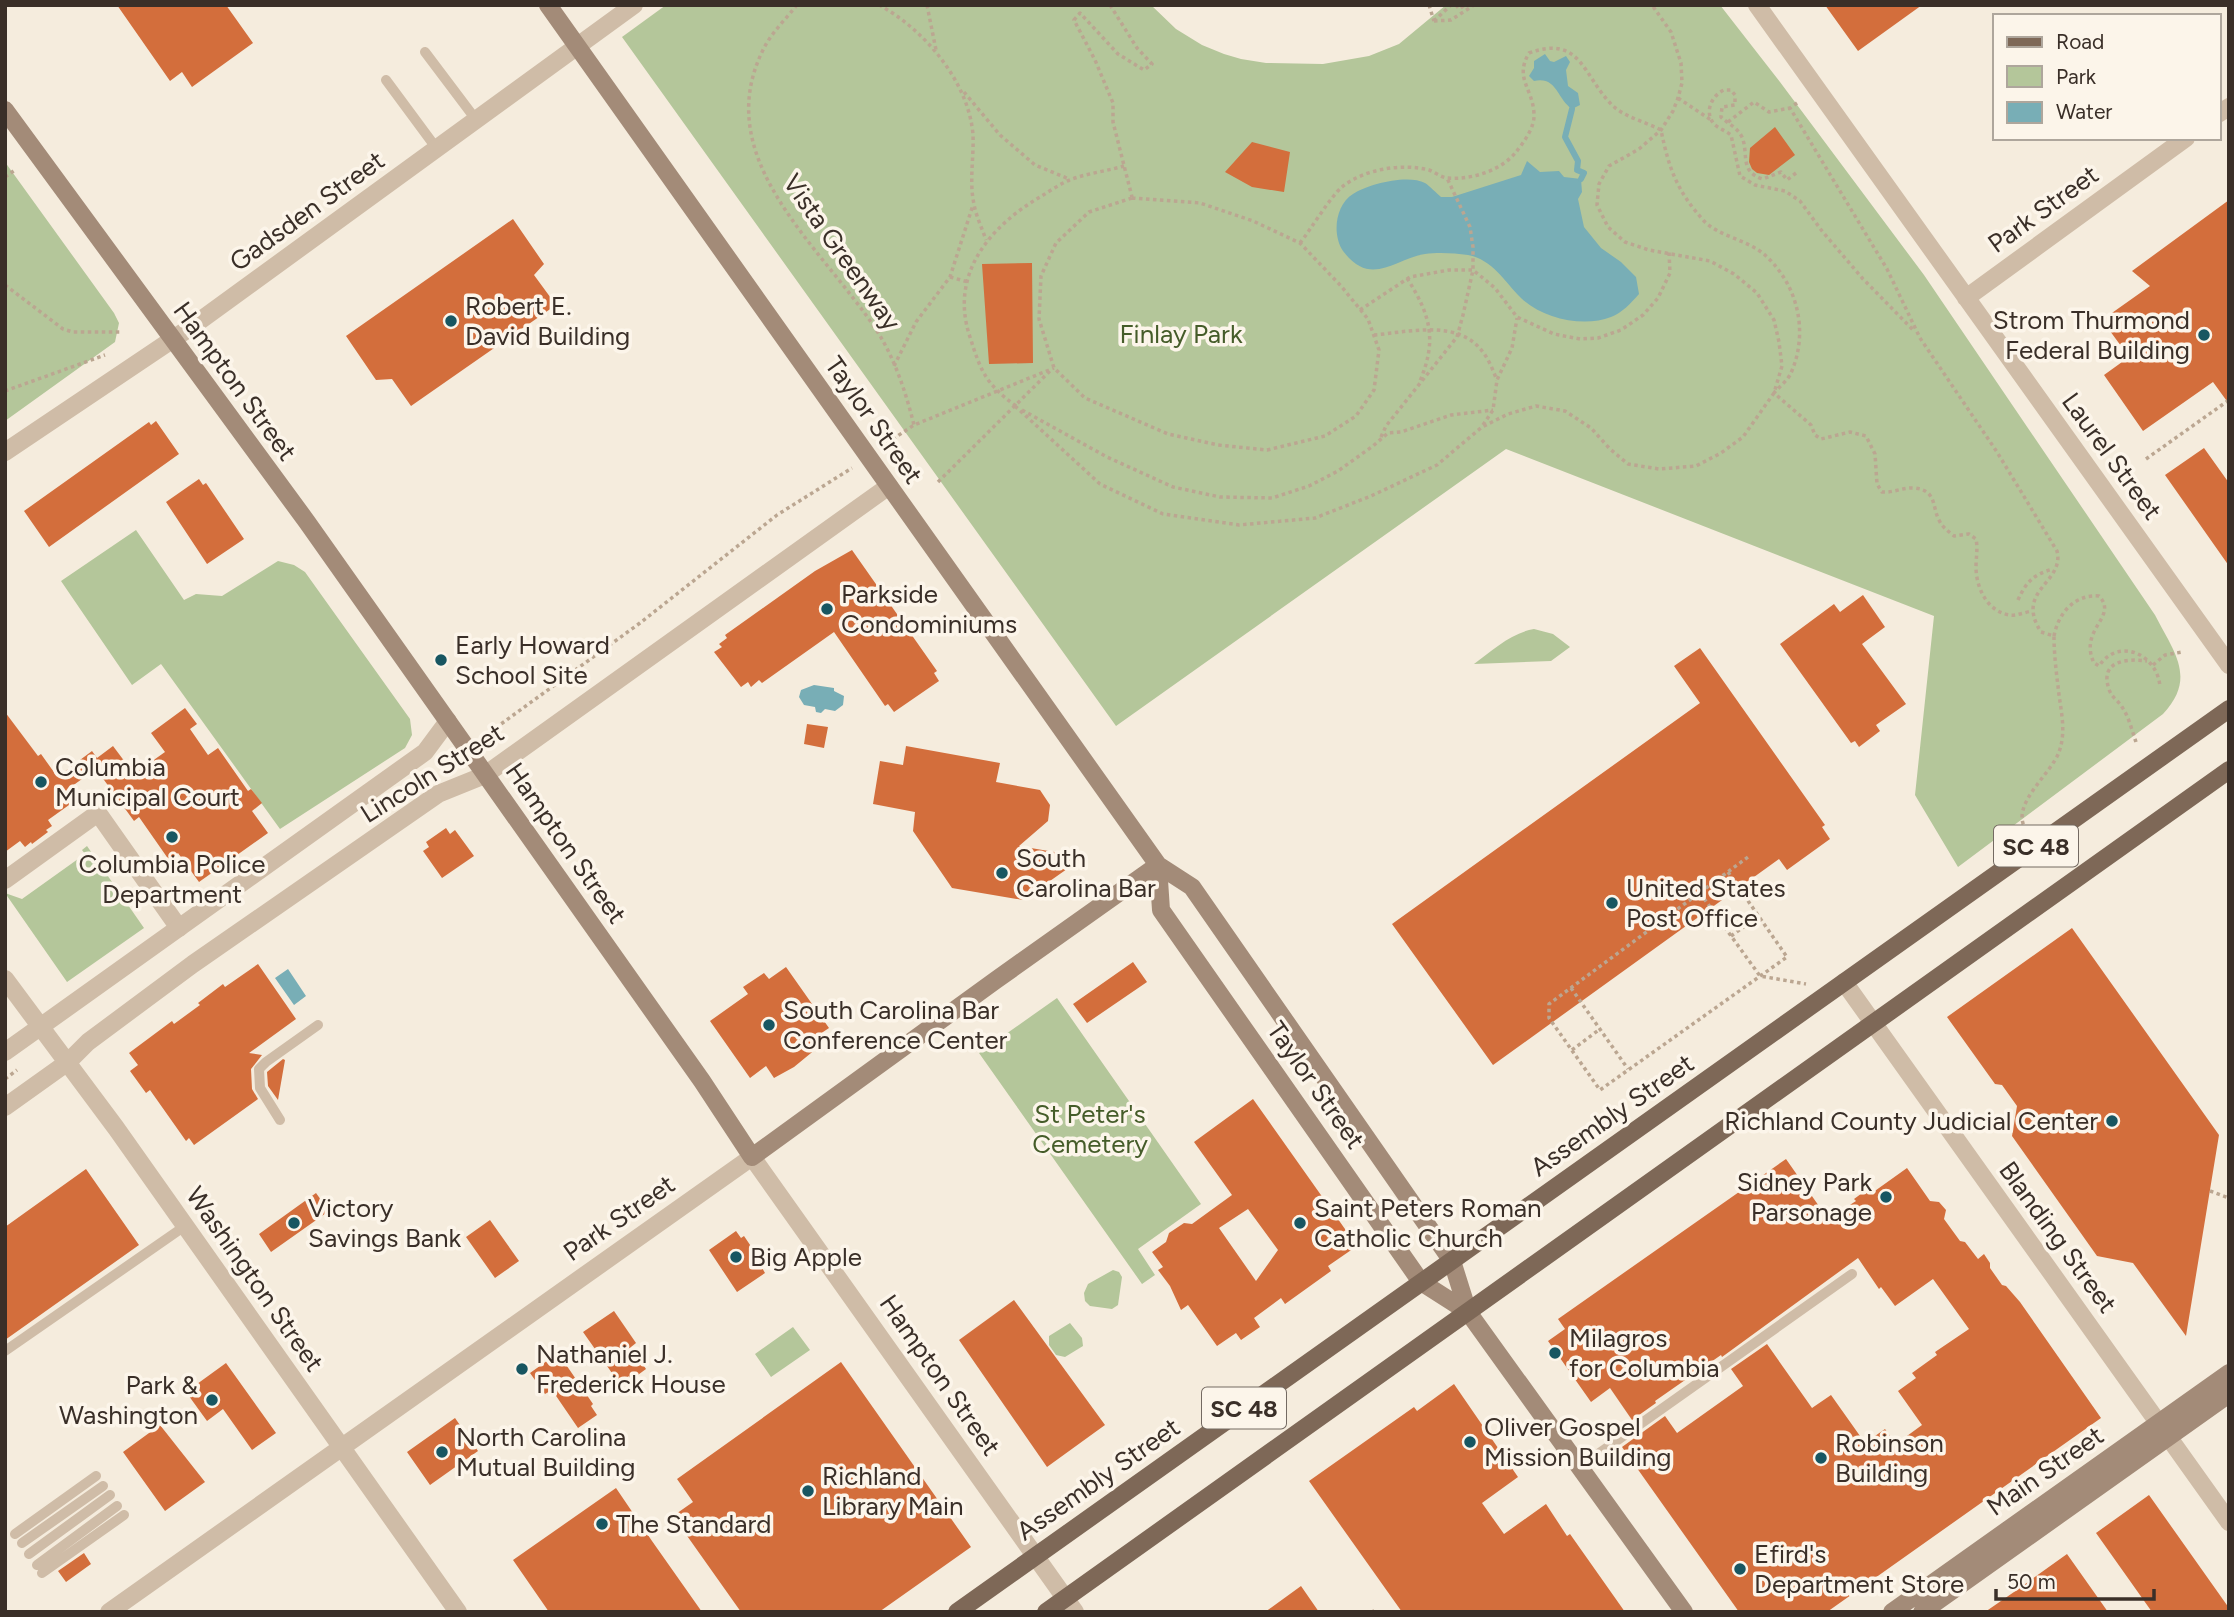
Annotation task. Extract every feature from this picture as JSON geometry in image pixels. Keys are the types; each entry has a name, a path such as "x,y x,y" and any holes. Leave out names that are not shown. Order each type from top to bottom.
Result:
{"main road":[{"name":"Taylor Street","path":"548,5 1158,866 1192,887 1451,1261 1468,1312 1684,1612"},
{"name":"Hampton Street","path":"5,110 307,522 702,1081 752,1157"},
{"name":"Assembly Street","path":"957,1612 2229,709"},
{"name":"SC 48","path":"1046,1612 1070,1605 1468,1312 2229,770"},
{"name":"Taylor Street","path":"1158,866 1160,910 1422,1282 1468,1312"},
{"name":"Park Street","path":"752,1157 1158,866"},
{"name":"Main Street","path":"1922,1612 2164,1430 2229,1373"},
{"name":"Main Street","path":"1892,1612 2164,1430 2229,1394"}],"street":[{"name":"Gadsden Street","path":"5,452 172,340 634,5"},
{"name":"Laurel Street","path":"1757,5 2229,665"},
{"name":"Park Street","path":"1966,298 2183,140"},
{"name":"Lincoln Street","path":"5,1107 68,1062 88,1042 193,964 438,794 485,775 889,486"},
{"name":"Lincoln Street","path":"5,1052 425,752 448,721"},
{"path":"5,880 98,813 179,928"},
{"name":"Washington Street","path":"5,979 68,1062 458,1612"},
{"name":"Blanding Street","path":"1844,982 2229,1522"},
{"name":"Park Street","path":"109,1612 752,1157"},
{"name":"Hampton Street","path":"752,1157 1070,1605"}],"lane":[{"path":"425,52 477,121"},
{"path":"386,80 437,149"},
{"path":"280,1120 260,1088 259,1069 318,1025"},
{"path":"5,1351 185,1226"},
{"path":"1581,1466 1852,1274"},
{"path":"29,1554 107,1491 18,1539 96,1476"},
{"path":"39,1569 121,1510"}],"path":[{"name":"Vista Greenway","path":"797,5 763,50 754,71 748,106 753,147 779,200 877,332 894,366 914,425"},
{"path":"879,5 937,52 962,90 1000,135 1035,165 1070,180"},
{"path":"927,5 937,52"},
{"path":"1110,5 1137,48 1152,64 1144,71 1118,54 1080,13 1074,20 1096,60 1113,103 1113,122 1132,198"},
{"path":"1429,5 1434,21"},
{"path":"1434,21 1454,5 1459,9 1465,5"},
{"path":"1434,21 1451,20 1474,5"},
{"path":"1652,5 1671,32 1681,63 1682,83 1678,98 1674,111 1661,130 1639,149 1609,166 1598,184 1597,205 1608,226 1625,242 1649,250 1710,261 1734,274 1757,293 1774,320 1779,342 1782,366 1774,393"},
{"path":"1300,243 1342,187 1368,173 1399,166 1430,170 1447,178 1481,174 1500,166 1515,153 1530,132 1534,114 1522,74 1524,62 1529,53 1547,46 1567,51 1579,58 1614,107 1661,130"},
{"path":"894,366 916,322 950,277 973,203 973,132 962,90"},
{"path":"1711,120 1712,99 1721,90 1734,92 1735,105 1722,107 1720,111 1721,117 1739,132 1744,145 1746,168 1758,178 1770,178 1781,172 1787,180 1796,173"},
{"path":"1678,98 1731,135 1740,176 1755,185 1785,191 1800,201 1863,279 1905,319 1920,338 1997,452 2057,551 2055,568 2036,593 2032,611 2041,632 2054,636"},
{"path":"1728,122 1754,102 1769,113 1790,108 1797,103"},
{"path":"1790,108 1887,269 1920,338"},
{"path":"1124,166 1070,180 1017,210 986,240 972,264 965,297 967,327 981,371 995,390 1100,484 1163,513 1239,525 1315,518 1371,496 1437,465 1482,427 1508,414 1536,406 1565,411 1591,428 1628,464 1659,468 1696,466 1743,437 1790,375 1800,344 1799,313 1786,281 1764,255 1707,224 1686,199 1669,169 1661,130"},
{"path":"5,177 15,170"},
{"path":"1380,439 1386,426 1457,337 1473,270 1470,227 1447,178"},
{"path":"1132,198 1200,203 1253,221 1300,243 1368,319 1379,350 1374,390 1356,416 1325,436 1267,450 1218,445 1168,434 1085,398 1054,368 1040,319 1041,276 1055,243 1089,212 1132,198"},
{"path":"973,203 986,240"},
{"path":"1360,310 1407,278 1424,273 1473,270 1495,288 1517,317 1554,334 1580,339 1598,338 1621,330 1643,315 1658,298 1670,273 1670,252"},
{"path":"950,277 968,282"},
{"path":"1407,278 1420,300 1430,331 1430,357 1418,387"},
{"path":"5,285 67,331 122,332"},
{"path":"1482,427 1493,410 1497,380 1512,348 1517,317"},
{"path":"1374,335 1458,332 1470,338 1483,351 1497,380"},
{"path":"5,391 105,355"},
{"path":"894,438 914,425 1054,368"},
{"path":"938,482 1054,368"},
{"path":"1774,393 1811,425 1815,435 1821,439 1850,432 1866,436 1875,454 1877,484 1882,492 1893,493 1912,487 1924,491 1936,502 1938,518 1945,530 1954,536 1969,534 1976,539 1976,570 1980,591 1992,607 2010,615 2032,611"},
{"path":"2146,458 2229,400"},
{"path":"1015,406 1107,457 1173,487 1220,497 1272,498 1309,486 1338,471 1388,433 1401,432 1451,415 1493,410"},
{"path":"489,732 640,624 777,515 840,477"},
{"path":"2018,600 2027,582 2034,576 2055,568"},
{"path":"2025,828 2021,819 2023,807 2049,772 2058,754 2063,734 2054,636 2056,624 2068,606 2085,597 2099,596 2105,604 2105,612 2091,634 2090,653 2094,663 2099,666 2111,654 2124,651 2141,655 2159,674 2160,687"},
{"path":"2136,742 2124,709 2109,691 2110,670 2119,662 2129,659 2151,664 2165,655 2182,652"},
{"path":"1728,872 1787,957 1600,1090 1549,1018 1549,1004 1748,857"},
{"path":"1700,893 1760,976 1806,984"},
{"path":"1731,936 1759,916"},
{"path":"1571,988 1628,1069"},
{"path":"1572,1050 1600,1029"},
{"path":"5,1079 17,1070"},
{"path":"2210,1191 2229,1198"}],"green space":[{"name":"Finlay Park","path":"666,5 1151,5 1176,29 1202,45 1224,54 1266,63 1323,64 1369,56 1399,44 1446,5 1720,5 1924,275 2155,615 2179,665 2179,689 2163,714 1958,867 1915,795 1934,616 1506,449 1116,726 622,37"},
{"path":"5,162 119,323 115,342 5,421"},
{"path":"136,530 184,600 196,594 222,596 278,561 294,565 305,572 410,719 412,735 405,748 280,829 161,664 132,685 61,581"},
{"path":"1534,629 1553,634 1570,647 1551,661 1474,664 1510,638"},
{"path":"87,846 144,928 67,982 5,893 22,899 85,854 82,850"},
{"name":"St Peter's Cemetery","path":"1057,998 1201,1204 1138,1249 1155,1275 1142,1284 979,1053"},
{"path":"1113,1270 1119,1272 1122,1277 1118,1305 1112,1309 1090,1306 1085,1301 1084,1293 1088,1284"},
{"path":"1070,1323 1082,1338 1083,1346 1065,1357 1056,1355 1049,1345 1049,1336"},
{"path":"793,1327 810,1350 771,1377 755,1354"}],"water":[{"path":"1545,54 1554,62 1566,56 1570,62 1566,70 1568,86 1578,93 1580,105 1572,109 1552,85 1542,80 1534,81 1529,76 1534,68 1534,61"},
{"path":"1527,161 1540,172 1559,171 1564,177 1581,179 1582,192 1578,199 1584,227 1601,248 1636,277 1639,294 1619,313 1588,321 1551,316 1521,298 1491,266 1468,255 1425,254 1373,270 1353,262 1343,251 1337,237 1339,213 1347,199 1360,190 1388,181 1418,180 1441,197 1452,197 1521,175"},
{"path":"814,685 834,688 834,691 844,696 843,705 835,711 825,709 821,713 816,712 815,707 804,705 799,697 801,690"},
{"path":"288,969 306,996 294,1005 275,978"}],"building":[{"path":"117,5 226,5 253,43 192,87 182,72 170,81"},
{"path":"1825,5 1922,5 1858,51"},
{"path":"1775,127 1795,155 1769,175 1757,173 1749,162 1750,148"},
{"path":"1252,142 1290,152 1284,192 1252,187 1225,172"},
{"path":"2229,200 2229,404 2213,382 2143,431 2104,375 2129,357 2102,320 2150,286 2132,271"},
{"name":"Robert E. David Building","path":"513,219 544,264 534,275 556,305 411,406 392,379 376,380 346,336"},
{"path":"1032,263 1033,363 989,364 982,264"},
{"path":"156,421 179,454 49,547 24,511 149,422 151,425"},
{"path":"2204,448 2229,483 2229,566 2165,475"},
{"path":"199,479 203,485 206,483 244,539 207,564 166,502"},
{"name":"Parkside Condominiums","path":"852,550 937,671 934,673 939,681 894,712 888,704 885,706 834,632 762,683 759,680 751,687 748,682 741,687 714,652 722,647 719,644 727,638 725,635 815,571"},
{"path":"1863,595 1885,627 1862,644 1906,704 1876,725 1880,731 1859,747 1855,741 1851,743 1780,644 1834,604 1840,612"},
{"path":"1700,648 1825,825 1822,827 1830,839 1787,870 1779,859 1493,1065 1392,924 1700,703 1674,666"},
{"path":"185,708 197,724 190,729 208,755 218,748 248,791 251,789 262,803 252,811 268,833 199,882 178,853 169,860 139,817 134,821 96,769 68,789 76,800 48,820 52,826 46,830 48,832 32,844 31,842 25,847 20,841 5,852 5,712 56,775 60,775 92,751 97,758 113,746 134,774 165,752 151,733"},
{"path":"807,724 828,727 824,748 804,744"},
{"path":"906,746 1000,763 996,782 1040,790 1050,805 1048,821 1019,846 1084,857 1023,900 952,888 913,831 915,812 873,804 880,761 903,765"},
{"path":"446,828 450,834 455,830 474,856 442,878 423,851 429,847 426,842"},
{"name":"Richland County Judicial Center","path":"2072,928 2219,1135 2186,1336 2133,1263 2097,1256 2012,1136 2017,1106 2002,1085 1995,1084 1947,1017"},
{"path":"1133,962 1147,982 1087,1023 1073,1004"},
{"path":"258,964 296,1019 249,1053 262,1055 251,1069 252,1089 258,1099 194,1145 189,1138 186,1141 150,1090 146,1093 130,1071 138,1065 129,1053 172,1021 174,1024 200,1005 198,1003 223,984 225,987"},
{"name":"South Carolina Bar Conference Center","path":"786,967 829,1028 817,1036 822,1044 794,1067 774,1078 766,1066 750,1078 710,1021 748,994 743,987 764,973 769,979"},
{"path":"285,1060 278,1100 268,1086 267,1072"},
{"name":"Saint Peters Roman Catholic Church","path":"1253,1099 1357,1246 1328,1266 1331,1271 1285,1304 1281,1298 1254,1318 1260,1327 1241,1340 1236,1333 1217,1346 1188,1305 1181,1310 1170,1286 1158,1270 1163,1267 1152,1252 1166,1242 1169,1233 1184,1223 1192,1224 1232,1195 1194,1142","holes":["1248,1209 1278,1250 1256,1281 1219,1228"]},
{"path":"1786,1159 1828,1219 1856,1201 1854,1199 1869,1188 1872,1193 1907,1168 1930,1201 1939,1202 1946,1210 1944,1219 1960,1241 1965,1242 1978,1259 1984,1254 2002,1285 2020,1302 2101,1418 1827,1612 1739,1612 1622,1447 1665,1416 1677,1433 1743,1386 1731,1369 1767,1344 1812,1408 1831,1395 1865,1443 1885,1429 1896,1444 1922,1425 1898,1391 1916,1378 1912,1373 1937,1355 1935,1352 1969,1329 1933,1279 1895,1306 1881,1287 1879,1289 1858,1258 1632,1420 1610,1388 1591,1402 1548,1341 1565,1329 1558,1319"},
{"path":"86,1169 139,1245 5,1340 5,1227"},
{"name":"Victory Savings Bank","path":"316,1193 329,1211 271,1252 259,1234"},
{"path":"490,1220 519,1261 495,1278 466,1237"},
{"name":"Big Apple","path":"736,1231 741,1238 744,1236 763,1264 761,1266 765,1273 737,1292 709,1250"},
{"path":"1014,1300 1105,1425 1047,1467 959,1340"},
{"path":"614,1311 636,1343 631,1347 646,1369 631,1380 629,1376 619,1383 583,1332"},
{"path":"558,1353 593,1404 591,1406 597,1415 578,1428 552,1390 545,1394 530,1373"},
{"name":"Richland Library Main","path":"841,1362 971,1547 879,1612 741,1612 673,1516 693,1502 677,1479"},
{"path":"226,1363 276,1433 252,1450 223,1409 207,1421 186,1392"},
{"path":"1454,1384 1518,1477 1482,1503 1504,1534 1546,1504 1625,1612 1402,1612 1309,1481 1414,1407 1417,1411"},
{"name":"North Carolina Mutual Building","path":"455,1418 478,1451 430,1485 407,1452"},
{"path":"160,1425 205,1482 165,1511 123,1452"},
{"name":"The Standard","path":"616,1488 702,1612 549,1612 513,1560"},
{"path":"2149,1495 2229,1608 2229,1612 2152,1612 2096,1533"},
{"path":"84,1553 91,1564 66,1582 58,1571"},
{"path":"2067,1554 2108,1612 1985,1612 2014,1592"},
{"path":"1301,1586 1319,1612 1265,1612"}],"waterway":[{"path":"1572,109 1565,137 1578,161 1577,170 1584,173 1581,179"}],"place":[{"name":"Robert E. David Building","path":"451,321"},
{"name":"Strom Thurmond Federal Building","path":"2204,335"},
{"name":"Parkside Condominiums","path":"827,609"},
{"name":"Early Howard School Site","path":"441,660"},
{"name":"Columbia Municipal Court","path":"41,782"},
{"name":"Columbia Police Department","path":"172,837"},
{"name":"South Carolina Bar","path":"1002,873"},
{"name":"United States Post Office","path":"1612,903"},
{"name":"South Carolina Bar Conference Center","path":"769,1025"},
{"name":"Richland County Judicial Center","path":"2112,1121"},
{"name":"Sidney Park Parsonage","path":"1886,1197"},
{"name":"Victory Savings Bank","path":"294,1223"},
{"name":"Saint Peters Roman Catholic Church","path":"1300,1223"},
{"name":"Big Apple","path":"736,1257"},
{"name":"Milagros for Columbia","path":"1555,1353"},
{"name":"Nathaniel J. Frederick House","path":"522,1369"},
{"name":"Park & Washington","path":"212,1400"},
{"name":"Oliver Gospel Mission Building","path":"1470,1442"},
{"name":"North Carolina Mutual Building","path":"442,1452"},
{"name":"Robinson Building","path":"1821,1458"},
{"name":"Richland Library Main","path":"808,1491"},
{"name":"The Standard","path":"602,1524"},
{"name":"Efird's Department Store","path":"1740,1569"}]}
